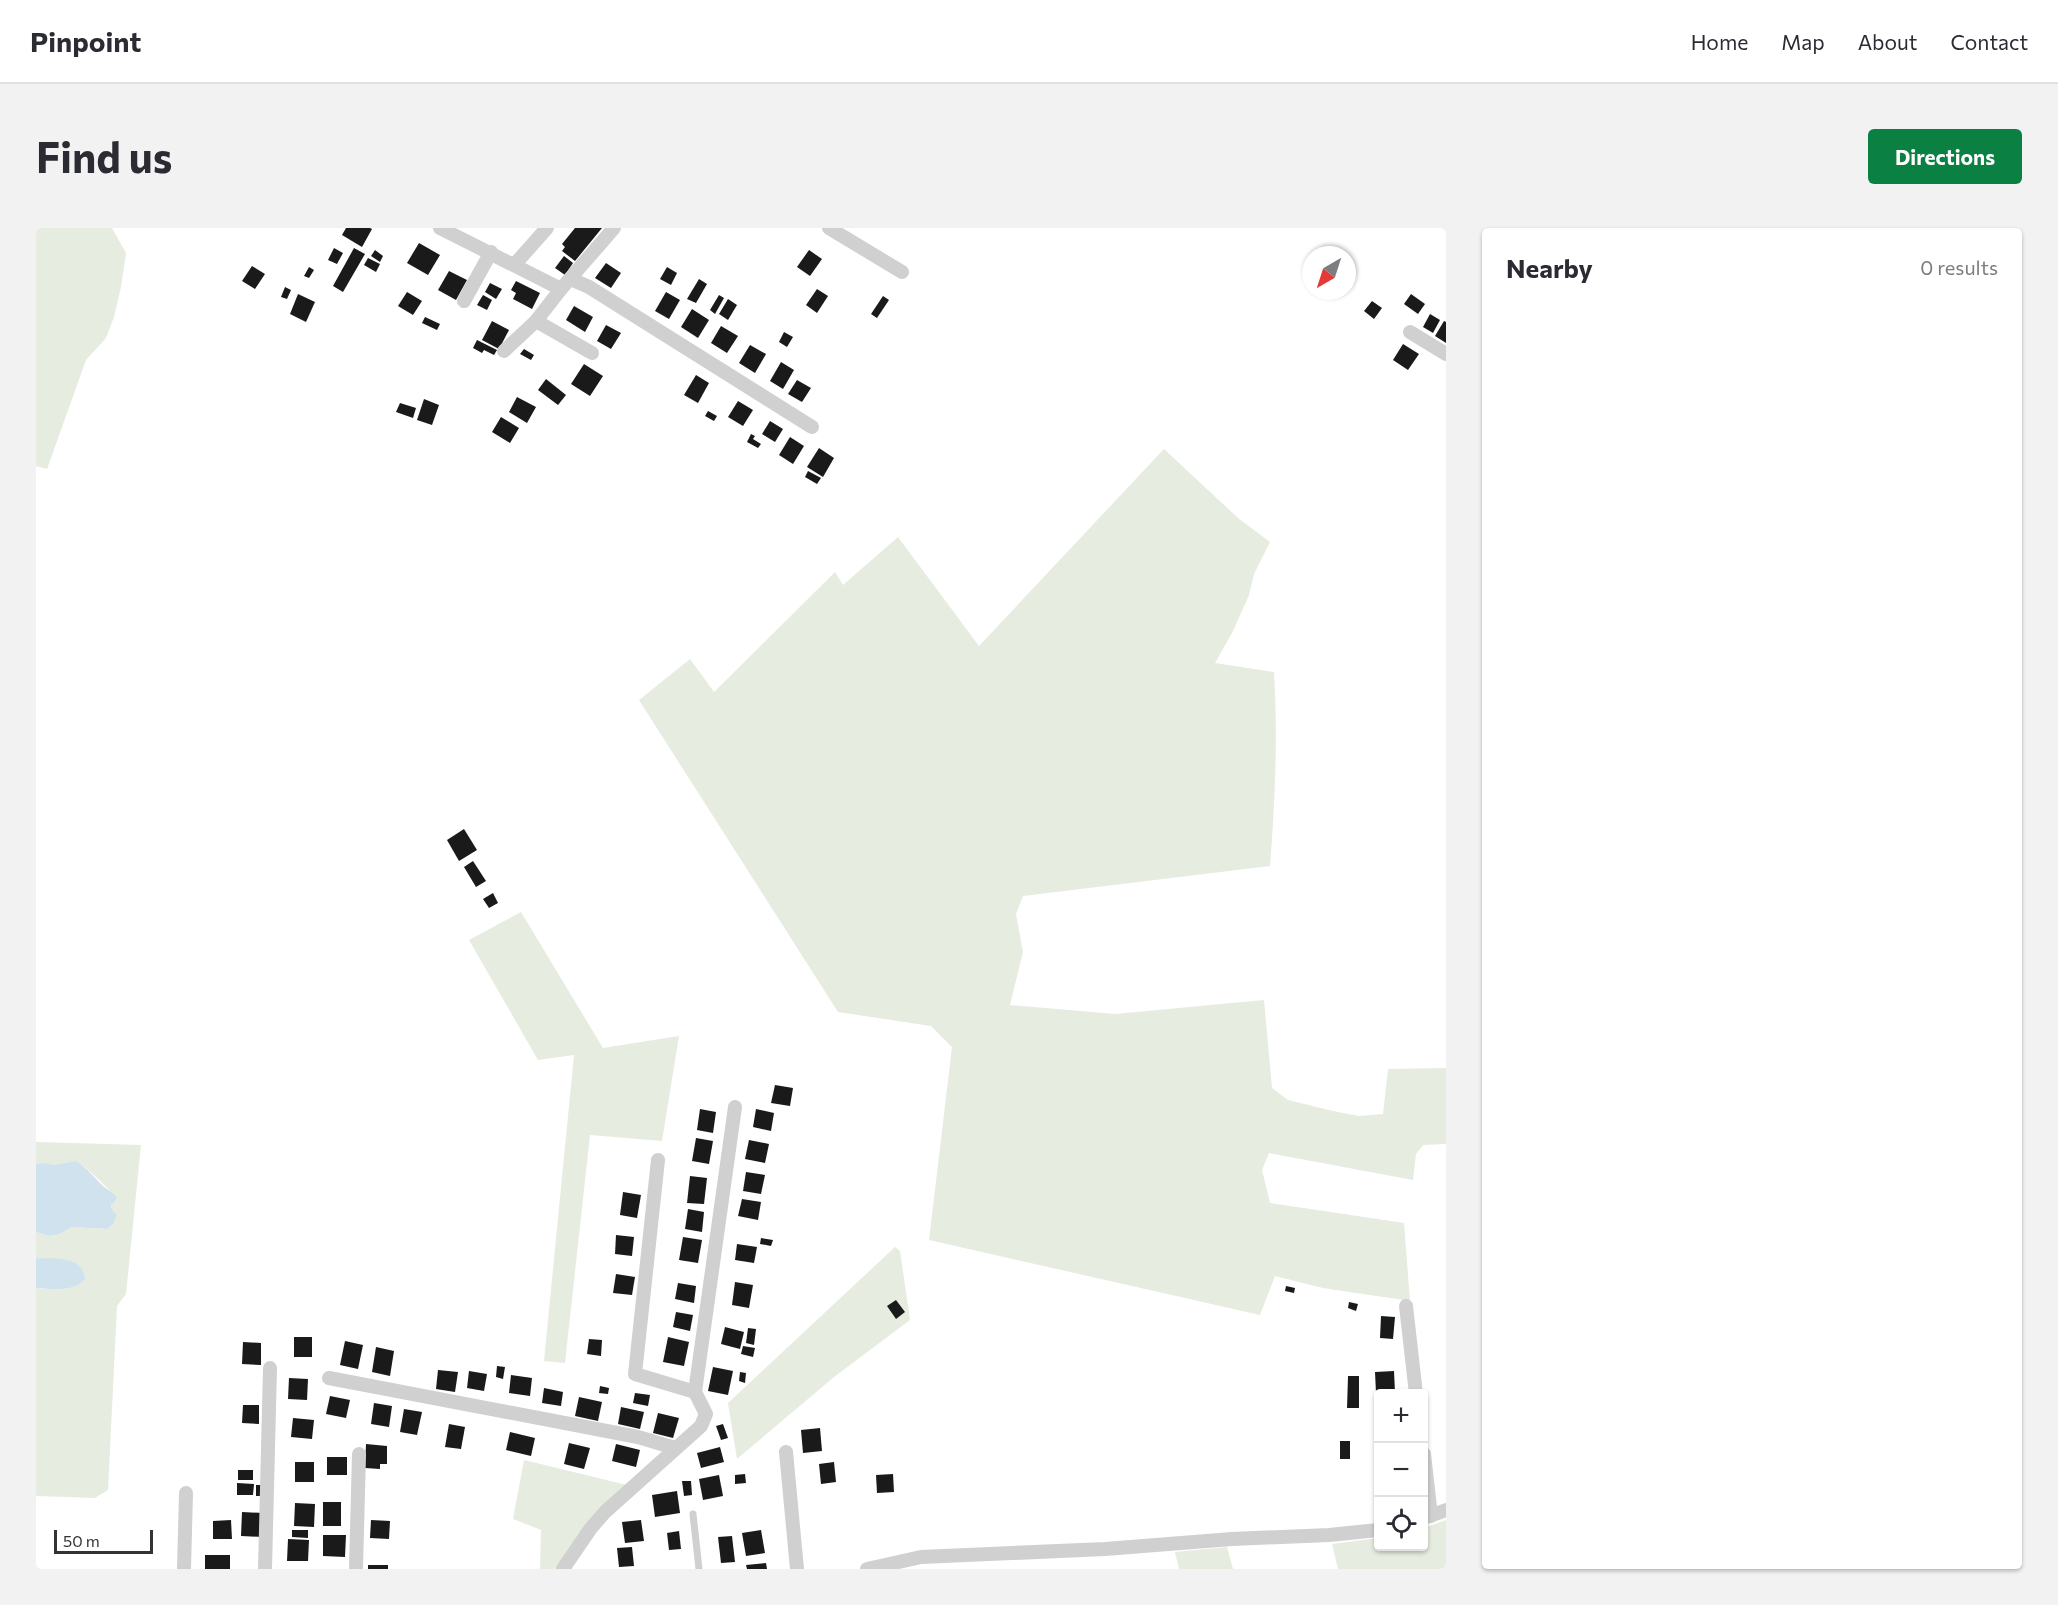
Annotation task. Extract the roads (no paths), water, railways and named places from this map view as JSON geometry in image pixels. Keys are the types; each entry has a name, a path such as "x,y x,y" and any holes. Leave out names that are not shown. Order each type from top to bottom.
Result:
{"street":[{"path":"440,228 515,264 566,284 589,287 812,427"},
{"path":"515,264 547,228"},
{"path":"504,351 536,321 614,228"},
{"path":"830,228 902,272"},
{"path":"464,301 491,252"},
{"path":"536,321 592,354"},
{"path":"1410,332 1446,354"},
{"path":"563,1569 591,1528 606,1512 701,1426 704,1420 706,1414 696,1392 735,1107"},
{"path":"658,1160 635,1374 696,1392"},
{"path":"1406,1306 1415,1389"},
{"path":"265,1569 270,1368"},
{"path":"329,1378 638,1437 675,1448"},
{"path":"786,1452 796,1569"},
{"path":"356,1569 359,1454"},
{"path":"184,1569 186,1493"},
{"path":"1428,1517 1446,1510"},
{"path":"867,1569 921,1557 1105,1549 1374,1530"}],"lane":[{"path":"693,1514 699,1569"}],"water":[{"path":"76,1161 117,1198 111,1206 113,1212 117,1214 113,1224 107,1229 72,1227 57,1235 49,1236 36,1232 36,1164 54,1165"},
{"path":"36,1258 73,1262 83,1271 85,1279 69,1288 36,1288"}]}
